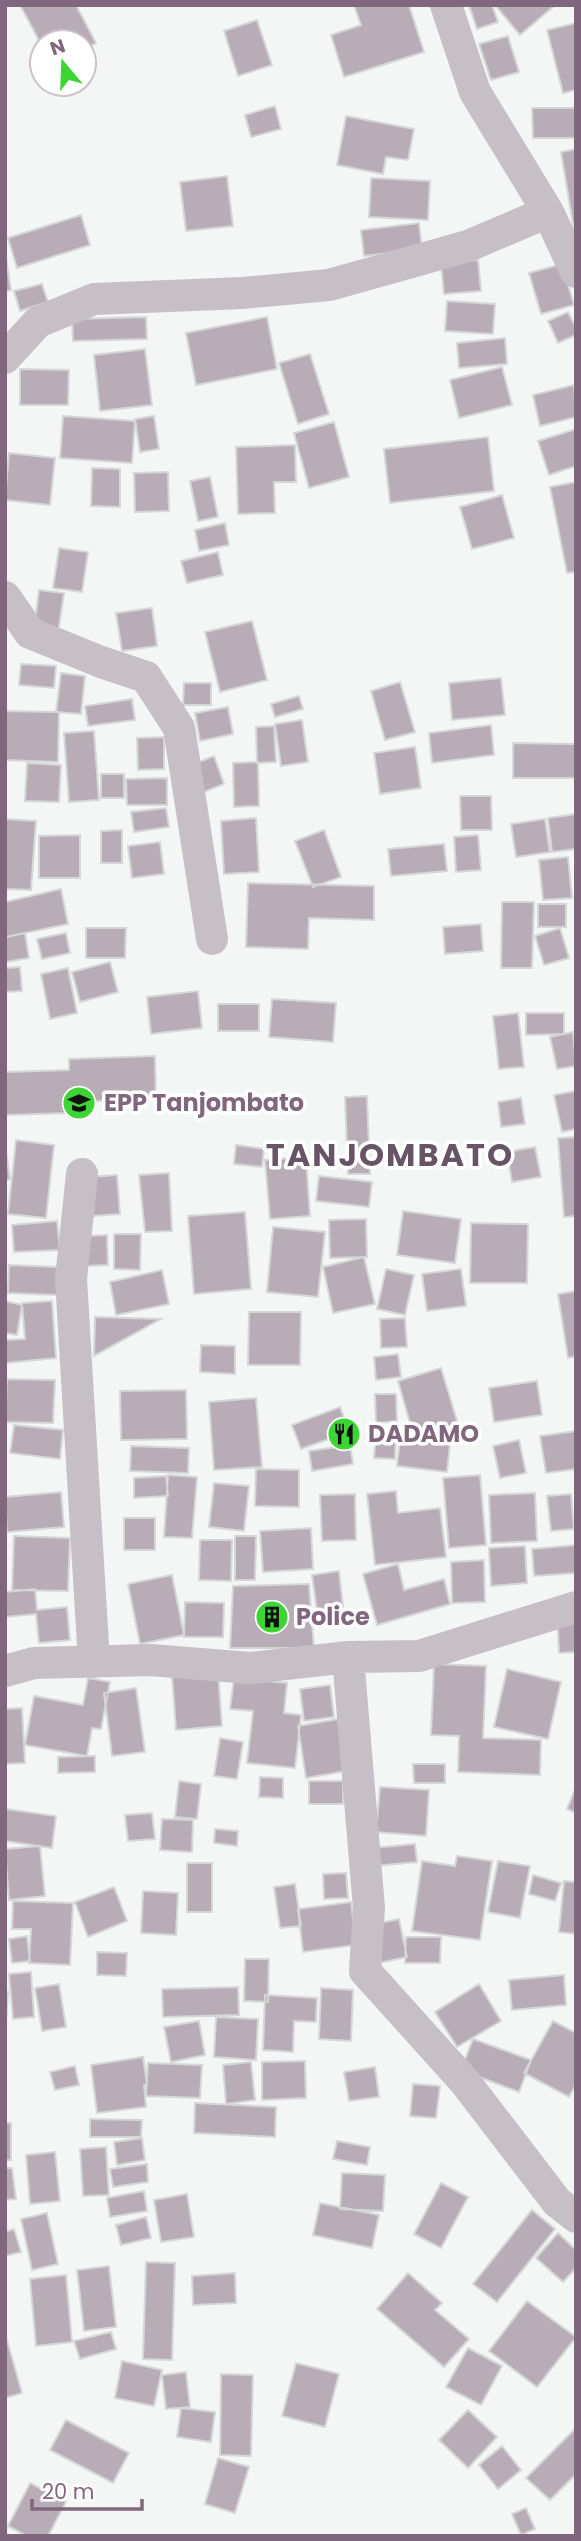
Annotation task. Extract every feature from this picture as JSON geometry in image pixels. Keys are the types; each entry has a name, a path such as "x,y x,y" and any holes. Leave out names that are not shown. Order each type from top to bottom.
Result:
{"street":[{"path":"446,5 475,92 548,212 576,272"},
{"path":"5,358 38,322 94,299 243,293 329,285 468,246 548,212"},
{"path":"5,597 30,633 146,677 180,728 212,939"},
{"path":"82,1174 71,1279 94,1662"},
{"path":"5,1671 34,1663 151,1660 250,1668 348,1657 419,1656 576,1607"},
{"path":"348,1657 369,1908 365,1971 465,2082 557,2202 576,2217"}],"building":[{"path":"20,5 76,5 88,28 32,28"},
{"path":"354,5 409,5 424,52 344,77 331,35 361,25"},
{"path":"469,5 492,5 498,22 477,29"},
{"path":"495,5 554,5 554,6 520,35"},
{"path":"257,20 272,65 238,76 224,31"},
{"path":"576,23 576,90 563,93 547,30"},
{"path":"508,36 519,72 491,80 479,44"},
{"path":"275,106 281,129 251,137 245,115"},
{"path":"532,108 576,108 576,138 533,138"},
{"path":"346,116 414,129 408,160 386,157 383,174 337,165"},
{"path":"576,149 576,230 574,230 561,152"},
{"path":"227,176 233,226 186,231 180,182"},
{"path":"371,178 430,181 428,220 369,217"},
{"path":"81,215 90,245 17,268 8,238"},
{"path":"419,223 422,249 364,256 361,230"},
{"path":"5,252 11,290 5,291"},
{"path":"478,260 481,291 444,294 441,264"},
{"path":"562,264 574,305 541,314 529,273"},
{"path":"42,284 48,302 20,311 14,291"},
{"path":"447,301 495,304 493,334 445,331"},
{"path":"568,312 576,328 576,335 558,343 548,321"},
{"path":"146,317 147,339 73,341 72,319"},
{"path":"267,317 277,369 196,385 186,333"},
{"path":"505,338 507,364 459,368 457,343"},
{"path":"145,349 152,405 100,411 94,355"},
{"path":"310,354 329,414 298,424 279,363"},
{"path":"502,367 512,405 459,418 450,380"},
{"path":"20,369 69,370 68,405 20,405"},
{"path":"574,385 576,417 540,426 533,395"},
{"path":"63,416 135,421 132,463 60,458"},
{"path":"154,416 159,449 140,452 135,419"},
{"path":"334,422 349,477 309,488 294,433"},
{"path":"576,429 576,466 549,475 538,441"},
{"path":"488,437 494,491 390,503 384,449"},
{"path":"295,445 296,482 274,482 275,513 238,514 236,447"},
{"path":"9,453 55,458 50,505 5,500"},
{"path":"92,468 120,469 120,507 91,506"},
{"path":"168,472 169,511 135,512 134,473"},
{"path":"210,477 218,517 198,521 190,481"},
{"path":"576,482 576,572 567,573 550,487"},
{"path":"502,495 514,538 472,549 460,507"},
{"path":"225,523 229,545 199,551 195,530"},
{"path":"59,548 88,552 82,592 53,588"},
{"path":"218,552 223,575 187,583 181,561"},
{"path":"39,590 64,593 58,633 34,630"},
{"path":"152,608 157,646 122,651 116,613"},
{"path":"252,621 267,680 220,692 205,632"},
{"path":"21,664 56,666 54,688 19,685"},
{"path":"61,673 85,676 81,714 56,712"},
{"path":"501,678 505,715 452,720 449,683"},
{"path":"400,682 415,732 385,740 371,691"},
{"path":"184,683 211,683 211,705 183,705"},
{"path":"299,696 303,709 275,717 271,704"},
{"path":"132,699 135,720 88,726 85,706"},
{"path":"228,707 233,734 200,741 195,713"},
{"path":"5,711 59,712 58,762 5,760"},
{"path":"302,720 308,762 281,766 275,724"},
{"path":"491,725 494,755 432,763 429,733"},
{"path":"274,726 276,762 257,763 256,727"},
{"path":"94,731 99,800 69,802 64,733"},
{"path":"164,737 164,769 138,770 137,738"},
{"path":"513,743 576,744 576,778 513,778"},
{"path":"415,747 421,788 380,794 374,753"},
{"path":"214,756 224,784 204,792 194,764"},
{"path":"258,762 259,806 234,807 233,763"},
{"path":"27,763 61,765 59,802 25,801"},
{"path":"101,774 124,774 124,798 101,798"},
{"path":"167,778 167,805 127,805 126,779"},
{"path":"460,796 491,796 492,830 461,830"},
{"path":"166,808 169,827 134,832 131,812"},
{"path":"576,814 576,849 552,852 548,818"},
{"path":"256,818 259,872 224,874 221,821"},
{"path":"5,819 36,821 31,890 5,889"},
{"path":"545,819 550,852 516,857 511,824"},
{"path":"122,830 122,863 101,863 101,831"},
{"path":"324,830 341,877 313,887 295,841"},
{"path":"80,835 80,878 39,878 39,836"},
{"path":"478,835 481,870 456,872 454,837"},
{"path":"160,842 164,874 132,878 128,846"},
{"path":"444,844 447,871 391,876 388,849"},
{"path":"568,857 572,898 543,900 539,860"},
{"path":"248,883 374,886 374,920 309,918 308,949 246,947"},
{"path":"61,889 68,924 6,937 5,902"},
{"path":"502,902 534,902 532,968 501,968"},
{"path":"538,904 566,904 566,927 538,927"},
{"path":"481,924 483,951 445,954 443,927"},
{"path":"86,928 126,928 125,958 86,958"},
{"path":"560,928 569,958 544,965 535,936"},
{"path":"25,933 29,958 5,962 5,937"},
{"path":"66,933 70,953 42,959 37,939"},
{"path":"110,962 118,992 80,1002 72,972"},
{"path":"20,967 22,991 5,992 5,968"},
{"path":"68,968 77,1013 50,1019 41,974"},
{"path":"198,991 202,1028 151,1034 147,997"},
{"path":"272,999 336,1003 333,1042 269,1037"},
{"path":"218,1004 259,1004 259,1031 218,1031"},
{"path":"518,1013 524,1067 499,1069 493,1016"},
{"path":"526,1013 564,1013 564,1034 526,1035"},
{"path":"573,1032 576,1066 557,1069 550,1037"},
{"path":"155,1056 156,1099 70,1102 70,1113 5,1115 5,1072 69,1070 69,1059"},
{"path":"576,1091 576,1129 562,1132 554,1095"},
{"path":"367,1096 370,1174 348,1174 345,1097"},
{"path":"213,1097 214,1109 179,1114 178,1102"},
{"path":"521,1098 525,1124 501,1127 498,1102"},
{"path":"576,1137 576,1216 564,1217 558,1138"},
{"path":"16,1140 54,1145 46,1218 8,1214"},
{"path":"5,1145 10,1179 5,1180"},
{"path":"236,1145 264,1149 262,1167 234,1164"},
{"path":"535,1147 541,1177 512,1182 507,1152"},
{"path":"306,1157 310,1216 270,1219 265,1160"},
{"path":"169,1173 172,1231 145,1232 139,1175"},
{"path":"117,1175 120,1214 92,1216 89,1177"},
{"path":"319,1176 372,1182 369,1207 316,1201"},
{"path":"403,1211 461,1219 455,1263 397,1255"},
{"path":"245,1212 251,1289 194,1294 188,1216"},
{"path":"366,1219 367,1257 330,1258 329,1220"},
{"path":"57,1221 60,1250 14,1252 12,1225"},
{"path":"471,1223 528,1224 527,1283 470,1283"},
{"path":"273,1227 325,1232 318,1297 267,1292"},
{"path":"114,1234 141,1234 140,1270 114,1269"},
{"path":"107,1235 108,1265 84,1266 83,1236"},
{"path":"364,1257 375,1304 333,1313 323,1267"},
{"path":"9,1265 58,1267 57,1295 8,1293"},
{"path":"386,1269 414,1275 405,1315 377,1309"},
{"path":"461,1269 466,1306 427,1311 422,1274"},
{"path":"162,1270 169,1304 116,1315 110,1282"},
{"path":"576,1291 576,1356 568,1358 558,1294"},
{"path":"5,1301 22,1305 17,1335 5,1333"},
{"path":"52,1301 56,1358 5,1363 5,1340 25,1339 22,1303"},
{"path":"249,1312 301,1312 300,1365 248,1365"},
{"path":"95,1317 161,1319 94,1356"},
{"path":"405,1318 407,1347 381,1348 380,1319"},
{"path":"201,1345 235,1346 235,1374 200,1372"},
{"path":"398,1354 401,1377 376,1380 374,1357"},
{"path":"441,1368 458,1424 414,1437 398,1381"},
{"path":"7,1379 55,1380 53,1423 5,1422"},
{"path":"537,1381 542,1415 494,1422 489,1388"},
{"path":"186,1390 187,1439 121,1440 120,1391"},
{"path":"375,1394 396,1394 397,1421 376,1423"},
{"path":"256,1398 262,1467 214,1470 209,1402"},
{"path":"340,1407 349,1432 301,1449 292,1425"},
{"path":"14,1425 63,1430 60,1459 10,1453"},
{"path":"576,1431 576,1469 546,1473 540,1436"},
{"path":"376,1433 396,1434 395,1459 374,1458"},
{"path":"400,1438 450,1444 447,1472 397,1466"},
{"path":"519,1440 526,1473 500,1478 493,1446"},
{"path":"350,1445 353,1464 312,1471 309,1451"},
{"path":"131,1446 189,1448 188,1473 130,1471"},
{"path":"256,1469 299,1470 299,1507 255,1506"},
{"path":"168,1475 197,1477 192,1538 164,1537"},
{"path":"480,1475 486,1545 449,1548 443,1478"},
{"path":"166,1476 168,1496 134,1498 134,1478"},
{"path":"214,1483 249,1486 244,1531 209,1527"},
{"path":"396,1491 398,1513 440,1508 446,1557 375,1565 367,1494"},
{"path":"61,1492 64,1527 7,1532 5,1497"},
{"path":"535,1493 537,1541 491,1543 489,1495"},
{"path":"355,1494 356,1540 322,1541 320,1495"},
{"path":"571,1494 574,1529 551,1531 547,1496"},
{"path":"124,1518 155,1518 155,1550 124,1550"},
{"path":"311,1528 313,1569 263,1572 260,1531"},
{"path":"14,1536 70,1538 68,1591 12,1590"},
{"path":"235,1536 256,1536 255,1580 235,1580"},
{"path":"200,1540 232,1540 231,1581 199,1580"},
{"path":"576,1545 576,1573 534,1576 532,1549"},
{"path":"525,1546 527,1583 491,1586 489,1548"},
{"path":"484,1560 485,1602 452,1603 451,1562"},
{"path":"398,1564 404,1590 444,1579 450,1604 377,1625 363,1574"},
{"path":"339,1571 343,1607 317,1611 312,1575"},
{"path":"172,1575 184,1635 140,1644 128,1584"},
{"name":"Police","path":"309,1584 314,1648 230,1648 233,1586"},
{"path":"35,1589 37,1610 67,1607 70,1640 39,1643 36,1614 5,1617 5,1592"},
{"path":"185,1602 224,1603 223,1637 184,1637"},
{"path":"557,1610 576,1610 576,1652 559,1653"},
{"path":"434,1664 486,1666 483,1738 541,1740 540,1775 458,1772 459,1736 431,1735"},
{"path":"507,1669 561,1682 548,1739 494,1727"},
{"path":"218,1672 222,1726 176,1730 172,1675"},
{"path":"88,1678 110,1682 101,1729 92,1728 87,1756 25,1745 34,1696 83,1705"},
{"path":"234,1678 287,1683 284,1713 301,1715 295,1768 247,1763 253,1711 230,1709"},
{"path":"330,1685 334,1717 304,1721 300,1689"},
{"path":"136,1688 145,1752 112,1756 104,1693"},
{"path":"22,1708 25,1763 5,1764 5,1709"},
{"path":"338,1719 346,1771 306,1778 298,1726"},
{"path":"220,1738 243,1742 237,1779 214,1776"},
{"path":"95,1756 95,1772 58,1773 58,1757"},
{"path":"413,1764 445,1764 445,1783 414,1783"},
{"path":"260,1777 283,1778 283,1798 259,1797"},
{"path":"179,1781 201,1784 197,1819 175,1817"},
{"path":"309,1781 343,1781 343,1804 309,1804"},
{"path":"380,1787 429,1790 426,1836 376,1832"},
{"path":"576,1787 576,1813 567,1809"},
{"path":"6,1809 56,1816 52,1848 5,1841"},
{"path":"152,1813 155,1839 128,1841 125,1815"},
{"path":"162,1819 193,1820 192,1852 160,1850"},
{"path":"215,1829 238,1831 237,1846 214,1843"},
{"path":"415,1844 417,1862 374,1866 372,1848"},
{"path":"40,1846 45,1896 9,1900 5,1849"},
{"path":"457,1856 492,1861 480,1940 412,1931 422,1861 455,1866"},
{"path":"498,1861 530,1866 520,1918 488,1912"},
{"path":"187,1863 212,1863 212,1912 187,1912"},
{"path":"346,1873 348,1898 324,1899 323,1874"},
{"path":"533,1875 561,1883 555,1901 529,1894"},
{"path":"564,1881 576,1882 576,1934 559,1932"},
{"path":"295,1884 301,1926 280,1928 274,1887"},
{"path":"114,1887 127,1921 88,1937 75,1902"},
{"path":"143,1891 178,1893 176,1935 141,1933"},
{"path":"13,1901 73,1903 70,1965 29,1963 31,1929 12,1929"},
{"path":"351,1902 356,1945 303,1952 298,1909"},
{"path":"399,1919 407,1957 379,1963 371,1925"},
{"path":"27,1936 30,1961 12,1963 9,1939"},
{"path":"406,1937 441,1937 440,1963 405,1963"},
{"path":"97,1952 127,1953 126,1976 97,1975"},
{"path":"245,1959 269,1959 268,2002 244,2001"},
{"path":"31,1972 34,2017 13,2019 9,1974"},
{"path":"564,1975 566,2005 512,2010 509,1980"},
{"path":"59,1984 66,2027 42,2031 35,1988"},
{"path":"479,1984 501,2021 457,2047 435,2012"},
{"path":"238,1987 239,2015 163,2017 162,1989"},
{"path":"321,1988 353,1990 351,2041 319,2039"},
{"path":"5,1992 8,1992 5,2037"},
{"path":"265,1995 317,1998 316,2022 294,2021 293,2052 263,2050"},
{"path":"216,2017 258,2019 256,2060 214,2057"},
{"path":"199,2021 205,2055 171,2062 164,2027"},
{"path":"553,2021 576,2033 576,2084 569,2097 524,2073"},
{"path":"473,2039 531,2060 519,2092 461,2070"},
{"path":"143,2057 147,2084 144,2085 146,2107 97,2113 91,2065"},
{"path":"305,2061 306,2098 262,2100 262,2062"},
{"path":"251,2062 255,2100 226,2104 223,2065"},
{"path":"148,2063 202,2065 200,2098 146,2096"},
{"path":"75,2066 79,2085 55,2090 50,2072"},
{"path":"375,2067 379,2097 349,2101 344,2072"},
{"path":"413,2084 440,2086 436,2118 410,2116"},
{"path":"195,2103 276,2107 275,2137 194,2133"},
{"path":"90,2119 142,2120 141,2137 90,2137"},
{"path":"5,2123 11,2123 11,2160 5,2160"},
{"path":"142,2138 145,2160 117,2165 114,2142"},
{"path":"337,2141 370,2147 367,2165 333,2159"},
{"path":"106,2147 109,2195 83,2196 80,2149"},
{"path":"55,2152 60,2201 30,2204 26,2155"},
{"path":"147,2164 148,2182 113,2187 110,2169"},
{"path":"5,2168 12,2168 16,2199 5,2200"},
{"path":"342,2173 385,2175 383,2211 340,2209"},
{"path":"441,2183 468,2197 441,2248 414,2234"},
{"path":"144,2191 147,2211 110,2217 107,2198"},
{"path":"187,2194 194,2237 161,2242 154,2200"},
{"path":"320,2203 379,2215 372,2248 313,2235"},
{"path":"532,2210 555,2229 497,2302 473,2284"},
{"path":"47,2213 58,2264 32,2270 21,2219"},
{"path":"146,2217 151,2238 121,2245 116,2225"},
{"path":"14,2229 21,2252 5,2256 5,2232"},
{"path":"558,2233 576,2250 576,2268 563,2282 536,2258"},
{"path":"146,2262 175,2263 172,2360 143,2359"},
{"path":"109,2266 116,2327 84,2331 77,2270"},
{"path":"235,2273 236,2303 193,2305 192,2276"},
{"path":"408,2273 442,2303 435,2310 469,2339 444,2367 377,2309"},
{"path":"66,2275 72,2342 36,2346 30,2279"},
{"path":"527,2301 576,2337 537,2387 489,2351"},
{"path":"111,2332 116,2349 80,2359 74,2341"},
{"path":"7,2340 22,2393 5,2398 5,2341"},
{"path":"468,2348 502,2366 481,2405 446,2387"},
{"path":"122,2361 162,2370 154,2406 115,2398"},
{"path":"296,2363 339,2374 325,2427 282,2416"},
{"path":"186,2372 190,2407 166,2409 162,2375"},
{"path":"221,2374 253,2375 251,2456 220,2455"},
{"path":"181,2408 215,2412 211,2442 177,2437"},
{"path":"468,2410 497,2437 468,2468 439,2440"},
{"path":"66,2420 129,2453 113,2483 50,2450"},
{"path":"576,2428 576,2474 550,2500 526,2478"},
{"path":"502,2446 521,2470 498,2489 479,2465"},
{"path":"218,2458 249,2467 235,2513 205,2504"},
{"path":"30,2483 66,2502 48,2536 27,2536 8,2526"},
{"path":"526,2508 535,2529 521,2535 512,2514"}],"place":[{"name":"EPP Tanjombato","path":"79,1103"},
{"name":"DADAMO","path":"344,1434"},
{"name":"Police","path":"272,1617"}],"district":[{"name":"TANJOMBATO","path":"390,1155"}]}
